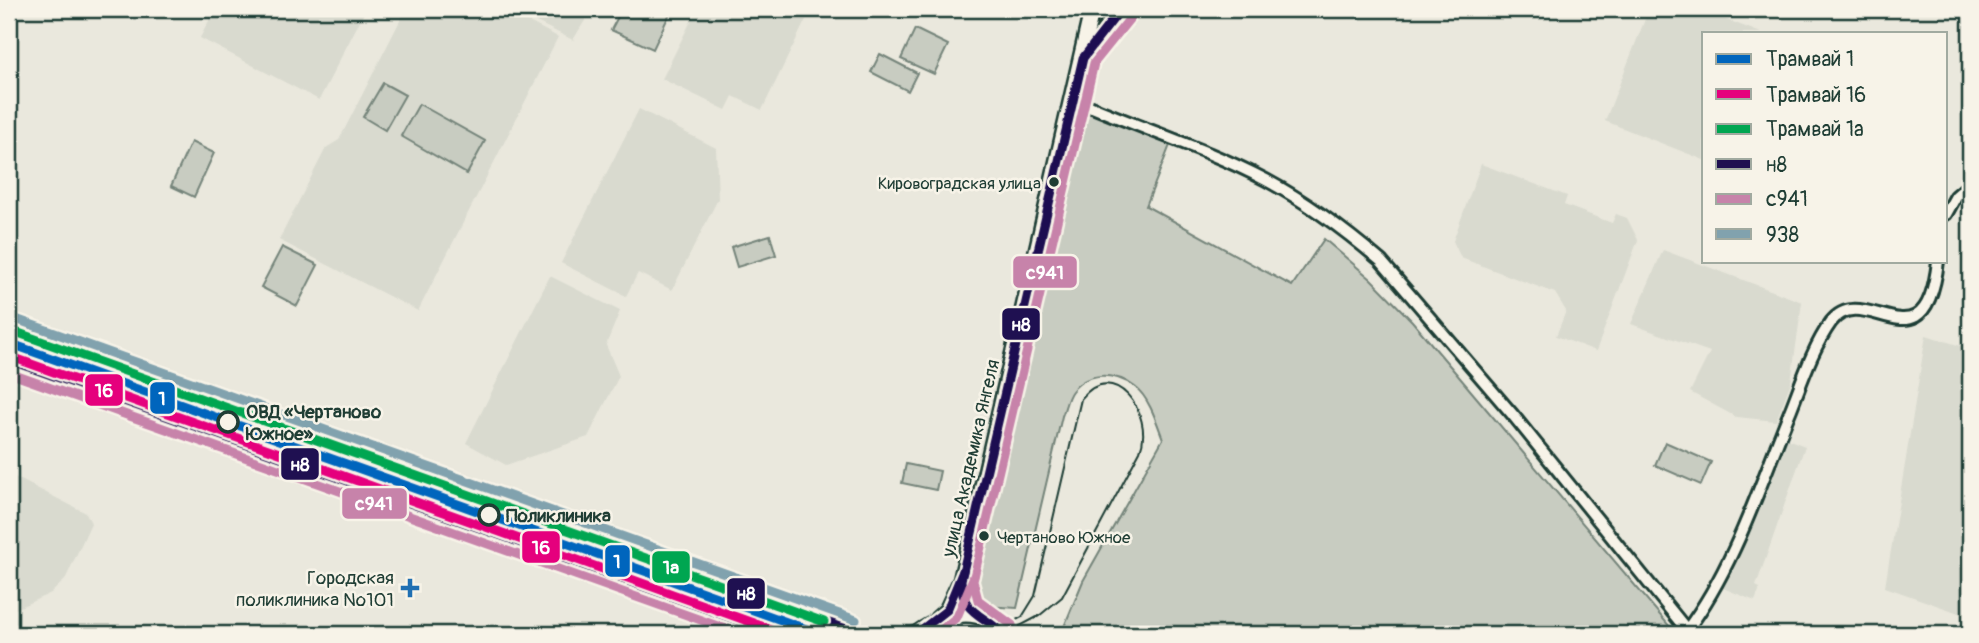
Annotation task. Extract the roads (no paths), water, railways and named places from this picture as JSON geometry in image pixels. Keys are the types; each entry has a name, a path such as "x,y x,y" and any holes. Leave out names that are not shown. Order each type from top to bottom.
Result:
{"main road":[{"name":"улица Академика Янгеля","path":"937,620 947,610 961,580 1083,58 1092,9"},
{"name":"улица Академика Янгеля","path":"1083,58 1121,9"},
{"path":"9,330 860,634"},
{"path":"9,360 776,634"},
{"path":"396,498 409,492 412,481 410,475"},
{"path":"961,580 960,598 964,605 1003,634"},
{"path":"916,634 937,620 960,613 990,622"}],"street":[{"path":"1072,104 1092,107 1265,180 1366,248 1381,261 1513,415 1688,632 1712,597 1829,325 1840,312 1850,309 1908,320 1924,312 1935,287 1938,262"},
{"path":"1948,210 1956,196 1970,184"}],"tram line":[{"name":"1а","path":"13,331 824,622"},
{"name":"1","path":"9,343 820,634"},
{"name":"16","path":"9,356 784,634"},
{"path":"989,634 1022,617 1035,596 1081,399 1093,388 1106,384 1118,387 1128,395 1142,421 1140,451 1062,597 1039,616 1005,634"}],"place":[{"name":"Кировоградская улица","path":"1054,182"},
{"name":"ОВД «Чертаново Южное»","path":"228,422"},
{"name":"Поликлиника","path":"489,515"},
{"name":"Чертаново Южное","path":"984,536"},
{"name":"Городская поликлиника №101","path":"410,588"}]}
